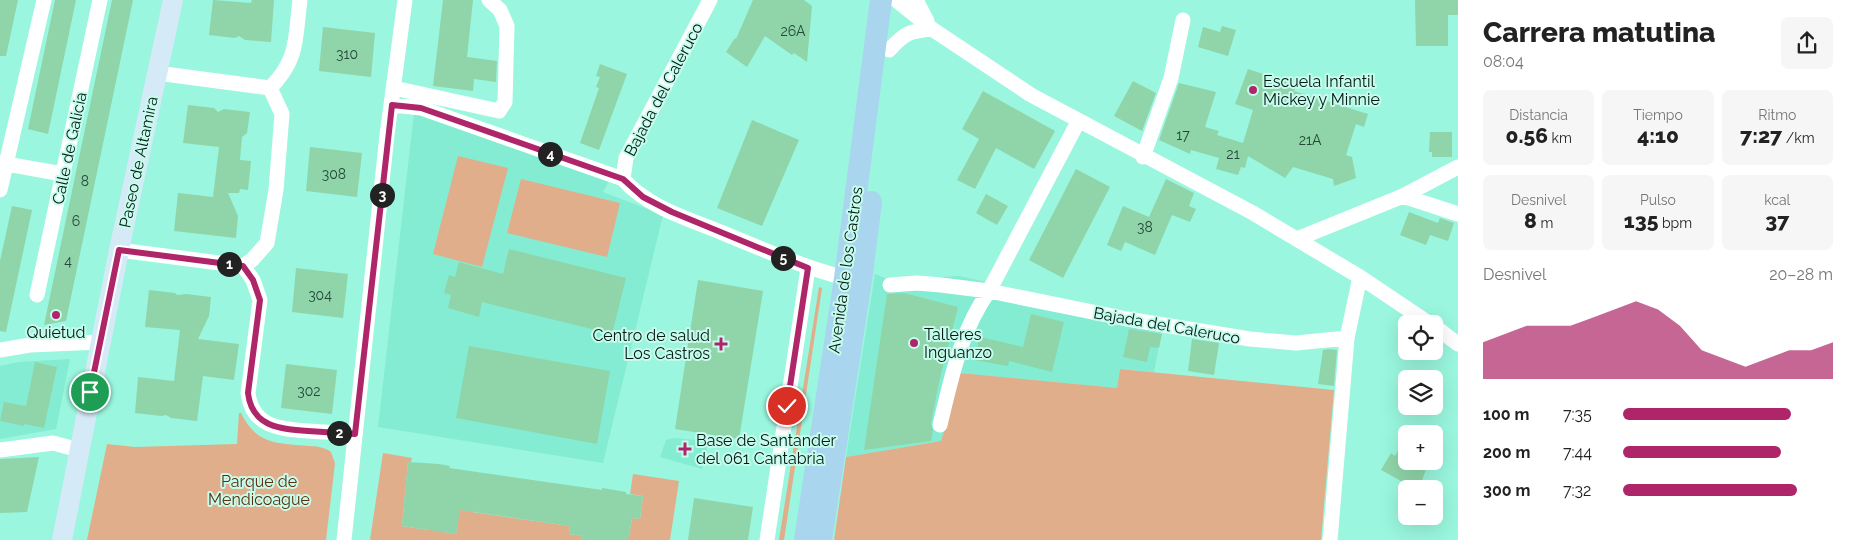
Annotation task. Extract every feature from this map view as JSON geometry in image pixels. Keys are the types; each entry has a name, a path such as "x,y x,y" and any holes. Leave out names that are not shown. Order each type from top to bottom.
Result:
{"main road":[{"name":"Paseo de Altamira","path":"62,540 100,342 173,0"},
{"name":"Avenida de los Castros","path":"805,540 845,278 881,0"},
{"name":"Avenida de los Castros","path":"821,540 861,280 896,0"}],"street":[{"path":"0,190 3,164 44,0"},
{"name":"Calle de Galicia","path":"37,295 100,0"},
{"path":"300,0 296,38 291,61 282,76 270,88 282,114 276,190 267,242 252,260 243,266 253,280 260,300 248,393 249,401 256,414 278,429 355,434"},
{"path":"344,540 405,0"},
{"path":"394,88 500,111 505,102 507,26 500,10 489,0"},
{"name":"Bajada del Caleruco","path":"623,179 626,158 710,0"},
{"path":"896,0 932,29 1031,95 1078,122 1253,213 1360,277 1418,315"},
{"path":"916,0 932,29"},
{"path":"1144,156 1170,78 1183,20"},
{"path":"889,50 910,32 932,29"},
{"name":"Paseo de Altamira","path":"157,74 270,88"},
{"name":"Bajada del Caleruco","path":"392,105 421,108 623,179 643,197 672,212 808,268 845,278"},
{"path":"940,425 951,378 976,308 989,291 1078,122"},
{"path":"3,164 63,174"},
{"path":"1297,239 1403,196 1458,167"},
{"path":"1403,196 1458,214"},
{"name":"Paseo de Altamira","path":"119,250 243,266"},
{"path":"767,540 808,268"},
{"path":"1330,540 1347,338 1360,277"},
{"name":"Bajada del Caleruco","path":"890,285 925,284 989,291 1127,319 1250,339 1296,343 1347,338"},
{"path":"1443,333 1458,344"},
{"path":"0,350 30,345 100,342"},
{"path":"0,450 53,443 79,450"}],"shaded area":[{"path":"414,113 609,181 603,192 663,215 603,463 378,427"},
{"path":"875,274 890,280 959,276 1162,331 1154,372 1120,369 1117,388 960,373 941,441 846,457"},
{"path":"70,359 56,429 0,439 0,366 19,362"},
{"name":"Base de Santander del 061 Cantabria","path":"674,438 709,441 702,469 660,457 666,440"}],"green space":[{"path":"458,156 508,168 482,267 433,254"},
{"path":"521,179 620,203 607,257 507,233"},
{"path":"819,287 822,288 784,540 779,540"},
{"path":"1120,369 1334,390 1321,540 834,540 846,457 941,441 960,373 1117,388"},
{"name":"Parque de Mendicoague","path":"239,413 241,413 254,431 268,440 277,443 317,447 331,452 335,463 326,540 87,540 107,444 135,447 237,444"},
{"path":"383,453 412,458 411,462 408,462 402,526 428,530 430,522 443,532 456,534 462,493 472,512 570,526 569,534 582,536 581,540 370,540"},
{"path":"633,474 679,481 670,540 626,540 629,537 632,518 640,519 643,496 630,494"}],"building":[{"path":"0,0 18,0 6,56 0,56"},
{"path":"55,0 76,0 48,134 28,129"},
{"path":"112,0 133,0 66,321 44,325"},
{"path":"213,0 251,3 252,0 274,0 271,42 245,40 239,36 235,38 209,35"},
{"path":"443,0 473,0 467,57 497,61 496,82 474,79 473,91 433,86"},
{"path":"753,0 804,0 812,6 807,62 794,53 792,55 765,36 747,67 726,52 736,39"},
{"path":"1415,0 1458,0 1458,15 1448,15 1448,46 1416,46"},
{"path":"1222,26 1236,30 1228,56 1198,47 1203,27 1220,32"},
{"path":"323,27 375,33 371,77 319,71"},
{"path":"600,64 627,74 599,150 580,143 599,88 596,87 600,77 596,76"},
{"path":"1248,69 1296,85 1294,91 1368,114 1364,127 1356,124 1346,155 1352,157 1356,178 1334,186 1333,179 1293,167 1285,178 1248,156 1245,168 1241,167 1238,175 1216,169 1219,158 1191,150 1190,154 1159,140 1179,83 1216,92 1205,127 1219,131 1217,135 1243,143 1253,110 1235,104"},
{"path":"1133,81 1156,93 1142,131 1114,116"},
{"path":"983,91 1055,131 1034,169 996,148 975,189 957,180 979,139 962,129"},
{"path":"188,105 214,108 218,112 224,109 250,112 247,133 242,137 240,160 251,161 248,190 240,189 239,193 228,193 238,216 236,238 174,231 178,193 213,197 219,147 183,143"},
{"path":"752,120 799,140 762,226 717,208"},
{"path":"1430,132 1452,132 1452,157 1432,157 1432,152 1429,152"},
{"path":"310,147 362,153 357,197 306,191"},
{"path":"1076,169 1110,187 1063,278 1029,260"},
{"path":"1166,179 1194,193 1189,206 1196,209 1190,222 1172,215 1155,255 1125,242 1121,251 1107,245 1123,206 1149,217"},
{"path":"986,194 1008,206 997,225 976,213"},
{"path":"12,206 32,210 6,332 0,331 0,261"},
{"path":"1409,212 1438,223 1440,218 1454,223 1448,241 1430,235 1426,245 1400,235"},
{"path":"509,249 626,278 612,334 482,302 479,317 448,308 451,295 444,293 449,275 455,277 459,262 503,274"},
{"path":"296,268 348,274 343,318 292,312"},
{"name":"Centro de salud Los Castros","path":"698,280 763,291 739,439 675,429"},
{"path":"149,290 175,293 177,295 186,294 211,297 209,316 198,339 239,344 234,380 203,376 197,421 171,418 166,415 135,413 138,377 174,381 180,330 145,327"},
{"path":"904,293 958,307 939,382 931,423 933,430 931,441 864,450 887,294"},
{"path":"1031,314 1064,322 1052,372 1009,361 1008,366 974,360 980,337 1023,347"},
{"path":"1129,329 1162,334 1159,348 1150,347 1147,362 1123,357"},
{"path":"1192,339 1219,343 1214,375 1188,371"},
{"path":"469,346 610,371 597,444 456,418"},
{"path":"1323,350 1337,350 1334,386 1318,384"},
{"path":"35,362 57,367 44,428 0,421 4,402 26,406"},
{"path":"286,364 337,370 332,414 281,408"},
{"path":"1398,451 1398,470 1426,470 1422,480 1399,480 1381,470 1391,453 1395,456"},
{"path":"39,457 27,512 0,513 0,459"},
{"path":"408,462 439,464 450,466 449,468 602,490 602,488 643,496 640,519 632,518 629,537 626,540 581,540 582,536 569,534 570,526 460,510 456,534 402,526"},
{"path":"694,498 753,507 748,540 688,540"}],"place":[{"name":"Escuela Infantil Mickey y Minnie","path":"1253,90"},
{"name":"Quietud","path":"56,315"},
{"name":"Talleres Inguanzo","path":"914,343"},
{"name":"Centro de salud Los Castros","path":"721,344"},
{"name":"Base de Santander del 061 Cantabria","path":"685,449"}],"route":[{"path":"90,392 119,250 243,266 253,280 260,300 248,393 252,409 261,420 278,429 355,434 387,135 392,105 421,108 623,179 643,197 672,212 808,268 787,406"}]}
